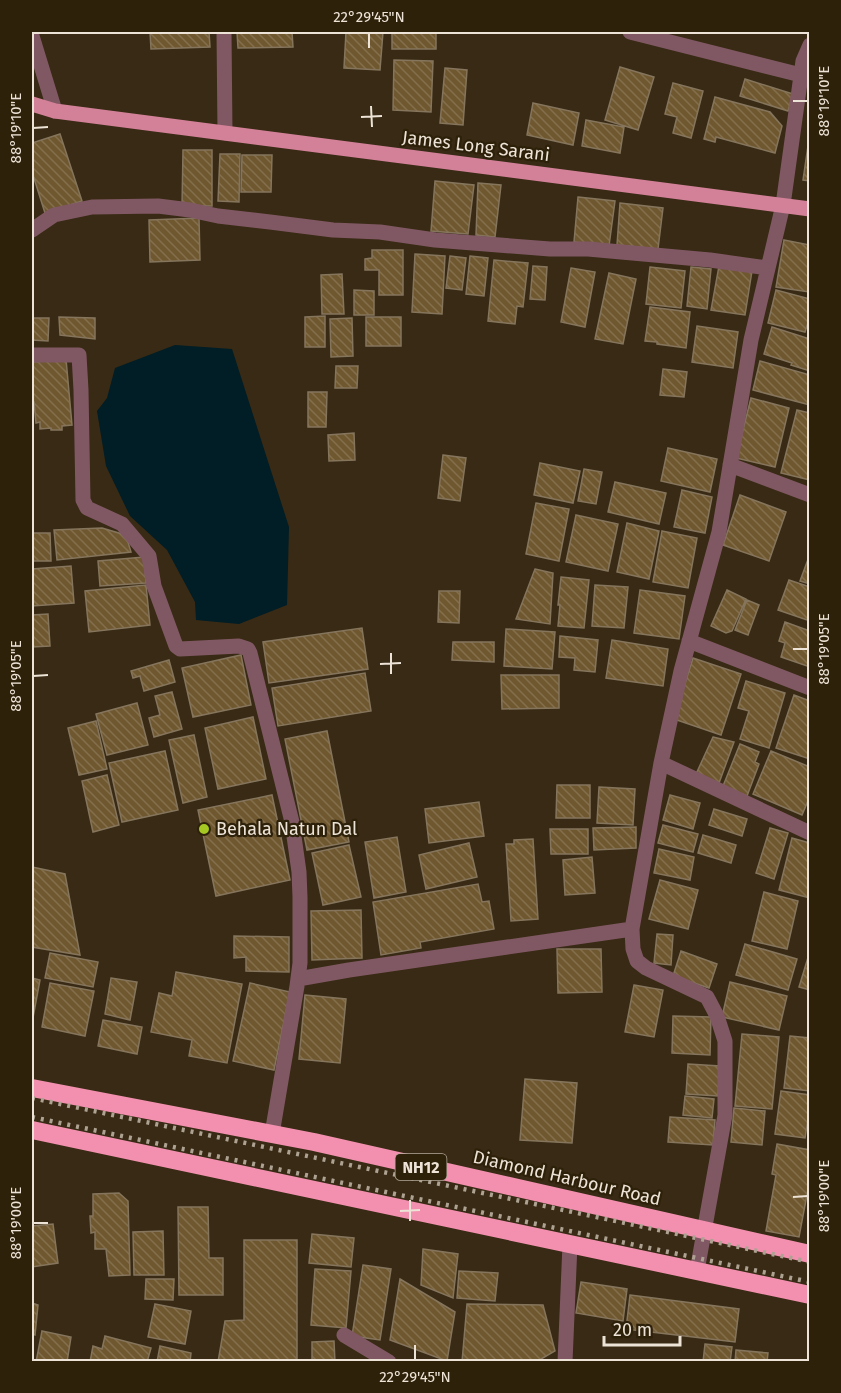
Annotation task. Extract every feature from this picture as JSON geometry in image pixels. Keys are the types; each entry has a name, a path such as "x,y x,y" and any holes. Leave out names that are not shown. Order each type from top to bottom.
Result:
{"highway":[{"name":"Diamond Harbour Road","path":"32,1088 326,1145 810,1254"},
{"name":"NH12","path":"32,1130 810,1295"}],"main road":[{"name":"James Long Sarani","path":"32,104 55,111 810,209"}],"street":[{"path":"224,32 225,133"},
{"path":"630,32 801,75"},
{"path":"32,36 55,111"},
{"path":"697,1271 725,1115 725,1041 717,1016 706,997 646,968 637,961 633,949 632,929 662,763 688,641 719,532 751,340 783,205 803,62 810,45"},
{"path":"32,230 54,215 93,207 158,206 333,230 380,232 435,240 550,249 588,249 710,260 768,268"},
{"path":"32,354 79,355 83,500 87,508 122,524 149,556 154,586 176,646 180,649 239,646 250,653 292,822 299,872 301,940 298,979 272,1134"},
{"path":"730,465 810,495"},
{"path":"688,641 810,688"},
{"path":"662,763 810,833"},
{"path":"298,979 632,929"},
{"path":"566,1362 570,1244"},
{"path":"344,1335 389,1362"}],"water":[{"path":"175,345 232,349 289,527 287,605 239,624 196,620 195,602 167,550 130,516 106,466 97,411 107,398 115,368"}],"building":[{"path":"150,32 209,32 210,47 151,49"},
{"path":"237,32 292,32 293,47 238,48"},
{"path":"346,32 383,32 380,70 344,68"},
{"path":"392,32 436,32 436,49 392,49"},
{"path":"394,60 433,61 431,112 393,110"},
{"path":"620,67 654,77 638,130 605,120"},
{"path":"445,68 467,70 463,125 440,123"},
{"path":"745,79 793,94 788,111 740,96"},
{"path":"673,83 703,91 691,138 673,133 677,117 665,114"},
{"path":"715,97 770,112 782,126 775,153 716,137 715,142 704,139"},
{"path":"533,103 579,113 573,145 527,135"},
{"path":"586,120 624,127 620,153 582,146"},
{"path":"810,132 810,181 803,180"},
{"path":"60,134 82,201 45,213 32,172 32,143"},
{"path":"183,150 212,150 212,206 182,206"},
{"path":"220,154 240,154 239,202 218,201"},
{"path":"242,155 272,155 271,192 241,192"},
{"path":"435,181 474,185 468,234 431,231"},
{"path":"478,183 501,185 495,237 476,235"},
{"path":"578,197 615,201 609,246 574,242"},
{"path":"620,203 663,208 658,249 617,245"},
{"path":"199,218 200,260 150,262 149,220"},
{"path":"784,240 810,245 809,292 776,287"},
{"path":"372,250 403,250 403,295 379,295 379,270 365,270 365,259 372,258"},
{"path":"415,254 445,256 442,314 412,312"},
{"path":"450,256 466,258 462,290 446,288"},
{"path":"470,256 488,258 484,296 466,294"},
{"path":"494,260 528,263 523,307 517,306 515,324 488,321"},
{"path":"533,266 547,267 545,300 530,299"},
{"path":"719,266 752,271 745,315 711,310"},
{"path":"650,267 685,271 681,308 646,304"},
{"path":"691,267 711,269 707,309 687,306"},
{"path":"571,268 595,272 585,327 561,322"},
{"path":"609,273 636,279 623,344 595,339"},
{"path":"342,274 344,314 322,314 321,275"},
{"path":"354,290 374,291 374,315 354,315"},
{"path":"776,290 810,299 810,316 805,332 768,323"},
{"path":"650,307 690,312 686,348 645,341"},
{"path":"325,316 325,347 305,347 305,317"},
{"path":"59,317 95,318 95,339 60,335"},
{"path":"366,317 401,317 401,346 366,346"},
{"path":"32,318 49,318 48,341 32,340"},
{"path":"352,318 353,356 331,357 330,319"},
{"path":"697,326 738,332 733,368 692,362"},
{"path":"772,327 810,339 810,371 764,354"},
{"path":"66,359 72,425 62,426 62,430 40,429 40,422 36,423 34,402 32,402 32,362"},
{"path":"760,361 810,375 810,405 753,390"},
{"path":"336,366 358,366 357,388 335,388"},
{"path":"663,369 687,372 684,397 660,395"},
{"path":"308,392 327,392 326,427 308,427"},
{"path":"751,398 789,408 775,467 736,458"},
{"path":"797,410 810,413 810,480 781,473"},
{"path":"354,433 355,460 329,461 328,435"},
{"path":"668,448 717,459 710,492 661,481"},
{"path":"443,455 466,458 460,501 438,498"},
{"path":"540,463 580,471 573,503 534,495"},
{"path":"584,469 602,472 596,504 578,501"},
{"path":"615,482 666,493 659,524 608,512"},
{"path":"682,490 712,497 705,533 674,527"},
{"path":"740,495 786,512 769,561 723,545"},
{"path":"536,503 569,509 559,561 526,554"},
{"path":"576,515 618,524 608,571 566,562"},
{"path":"627,523 659,531 649,579 617,572"},
{"path":"102,528 122,534 131,552 57,560 54,530"},
{"path":"662,531 697,538 688,588 653,582"},
{"path":"32,533 50,533 51,561 32,561"},
{"path":"810,554 810,584 800,581"},
{"path":"144,557 146,583 100,586 98,561"},
{"path":"71,566 74,603 32,606 32,569"},
{"path":"535,569 553,573 550,624 516,619"},
{"path":"561,577 589,580 584,628 558,626"},
{"path":"789,580 810,587 810,621 778,610"},
{"path":"146,585 150,625 89,632 85,591"},
{"path":"595,585 628,587 624,628 592,626"},
{"path":"640,590 685,596 679,639 634,633"},
{"path":"727,590 746,599 732,631 726,633 711,626"},
{"path":"439,591 460,591 459,623 438,622"},
{"path":"747,600 759,605 748,635 735,630"},
{"path":"48,614 50,646 32,647 32,615"},
{"path":"785,622 810,631 810,667 781,657 785,643 779,641"},
{"path":"362,628 368,669 269,683 263,642"},
{"path":"506,629 555,632 552,669 504,666"},
{"path":"560,636 598,640 595,672 574,670 575,658 559,657"},
{"path":"612,640 668,649 663,686 606,678"},
{"path":"453,642 494,642 494,662 452,660"},
{"path":"241,655 251,705 193,717 182,668"},
{"path":"693,658 741,674 721,735 674,719"},
{"path":"169,660 175,682 144,691 140,676 133,678 131,671"},
{"path":"365,673 371,711 278,726 272,688"},
{"path":"501,675 559,675 559,708 502,709"},
{"path":"746,681 785,693 769,748 740,739 749,711 738,708"},
{"path":"172,692 182,729 154,737 149,718 160,715 155,696"},
{"path":"794,695 810,701 810,759 776,748"},
{"path":"137,703 148,745 107,755 96,714"},
{"path":"253,717 266,779 218,789 205,728"},
{"path":"96,721 107,769 79,775 68,728"},
{"path":"327,731 349,842 307,850 285,739"},
{"path":"194,735 207,797 183,803 169,740"},
{"path":"713,737 734,742 719,783 696,774"},
{"path":"740,744 759,752 755,762 759,764 747,796 723,786"},
{"path":"165,751 178,810 122,822 109,763"},
{"path":"771,751 810,767 810,796 802,815 753,794"},
{"path":"107,775 119,825 93,832 82,781"},
{"path":"557,785 590,785 590,818 556,818"},
{"path":"599,787 635,789 633,825 597,823"},
{"path":"272,795 290,880 216,896 198,810"},
{"path":"670,795 700,803 693,829 663,820"},
{"path":"479,802 484,836 429,843 425,809"},
{"path":"714,809 747,819 742,836 709,825"},
{"path":"663,825 698,834 693,852 658,843"},
{"path":"636,827 636,848 594,850 593,828"},
{"path":"770,828 788,833 774,879 756,873"},
{"path":"550,829 588,829 588,854 551,854"},
{"path":"703,835 736,845 731,863 698,853"},
{"path":"397,837 406,892 374,898 365,842"},
{"path":"792,838 810,843 810,898 779,890"},
{"path":"533,839 538,919 511,921 506,844 514,844 514,840"},
{"path":"469,843 477,877 426,889 419,855"},
{"path":"349,845 361,897 323,905 312,853"},
{"path":"659,849 694,857 690,880 654,873"},
{"path":"592,857 595,893 565,895 563,860"},
{"path":"32,867 65,874 80,955 32,947"},
{"path":"660,880 698,890 688,929 649,919"},
{"path":"478,884 482,902 489,901 494,929 420,942 421,948 381,955 373,902"},
{"path":"764,892 798,901 787,949 752,941"},
{"path":"361,910 362,958 312,960 311,911"},
{"path":"657,934 673,935 671,965 654,963"},
{"path":"234,936 289,937 289,972 246,971 246,957 234,958"},
{"path":"745,944 797,959 788,990 736,975"},
{"path":"557,949 601,949 602,992 558,993"},
{"path":"681,951 717,964 709,988 673,976"},
{"path":"810,951 810,990 799,987"},
{"path":"50,953 98,962 93,987 45,978"},
{"path":"176,972 242,984 227,1063 189,1056 192,1040 151,1032 159,993 172,996"},
{"path":"32,978 40,980 32,1023"},
{"path":"111,978 137,982 130,1020 105,1014"},
{"path":"730,982 787,996 779,1030 722,1017"},
{"path":"50,983 94,991 85,1036 42,1027"},
{"path":"250,983 290,992 274,1070 233,1061"},
{"path":"634,985 663,990 654,1037 625,1032"},
{"path":"305,995 346,999 340,1063 299,1059"},
{"path":"673,1016 711,1017 710,1055 672,1053"},
{"path":"103,1020 142,1027 137,1054 98,1046"},
{"path":"742,1034 779,1037 772,1109 735,1106"},
{"path":"790,1036 810,1038 810,1091 784,1088"},
{"path":"688,1064 720,1066 718,1096 686,1094"},
{"path":"525,1079 577,1083 572,1143 520,1140"},
{"path":"781,1091 810,1095 805,1138 775,1134"},
{"path":"685,1096 714,1099 712,1118 683,1115"},
{"path":"734,1108 765,1111 762,1145 731,1142"},
{"path":"670,1117 715,1120 713,1145 668,1142"},
{"path":"777,1144 810,1150 810,1179 799,1237 766,1231 776,1175 772,1174"},
{"path":"119,1193 128,1201 130,1275 109,1276 106,1249 95,1249 95,1232 91,1233 90,1216 93,1216 93,1194"},
{"path":"178,1207 208,1207 209,1258 223,1258 223,1295 179,1295"},
{"path":"53,1224 58,1263 32,1267 32,1226"},
{"path":"163,1231 164,1275 134,1275 133,1232"},
{"path":"312,1234 354,1238 351,1267 309,1263"},
{"path":"244,1240 297,1240 297,1362 218,1362 225,1321 244,1320"},
{"path":"423,1249 458,1254 453,1298 421,1285"},
{"path":"363,1265 391,1269 380,1340 352,1336"},
{"path":"315,1269 351,1271 346,1328 311,1325"},
{"path":"459,1271 498,1273 495,1301 457,1298"},
{"path":"146,1279 174,1279 173,1300 145,1299"},
{"path":"400,1279 455,1312 447,1361 390,1340"},
{"path":"581,1282 627,1289 623,1321 576,1313"},
{"path":"630,1295 739,1309 735,1342 626,1329"},
{"path":"32,1303 38,1305 35,1335 32,1334"},
{"path":"155,1304 191,1311 185,1344 148,1337"},
{"path":"467,1304 543,1305 555,1351 536,1362 462,1362"},
{"path":"42,1331 71,1337 67,1362 36,1362"},
{"path":"105,1336 151,1348 147,1362 90,1362 93,1346 102,1349"},
{"path":"334,1341 335,1362 312,1362 312,1342"},
{"path":"705,1344 732,1347 730,1362 703,1362"},
{"path":"160,1346 191,1353 190,1362 157,1362"},
{"path":"736,1350 768,1353 767,1362 735,1362"}],"railway":[{"path":"32,1098 810,1262"},
{"path":"32,1117 810,1282"}],"place":[{"name":"Behala Natun Dal","path":"204,829"}]}
